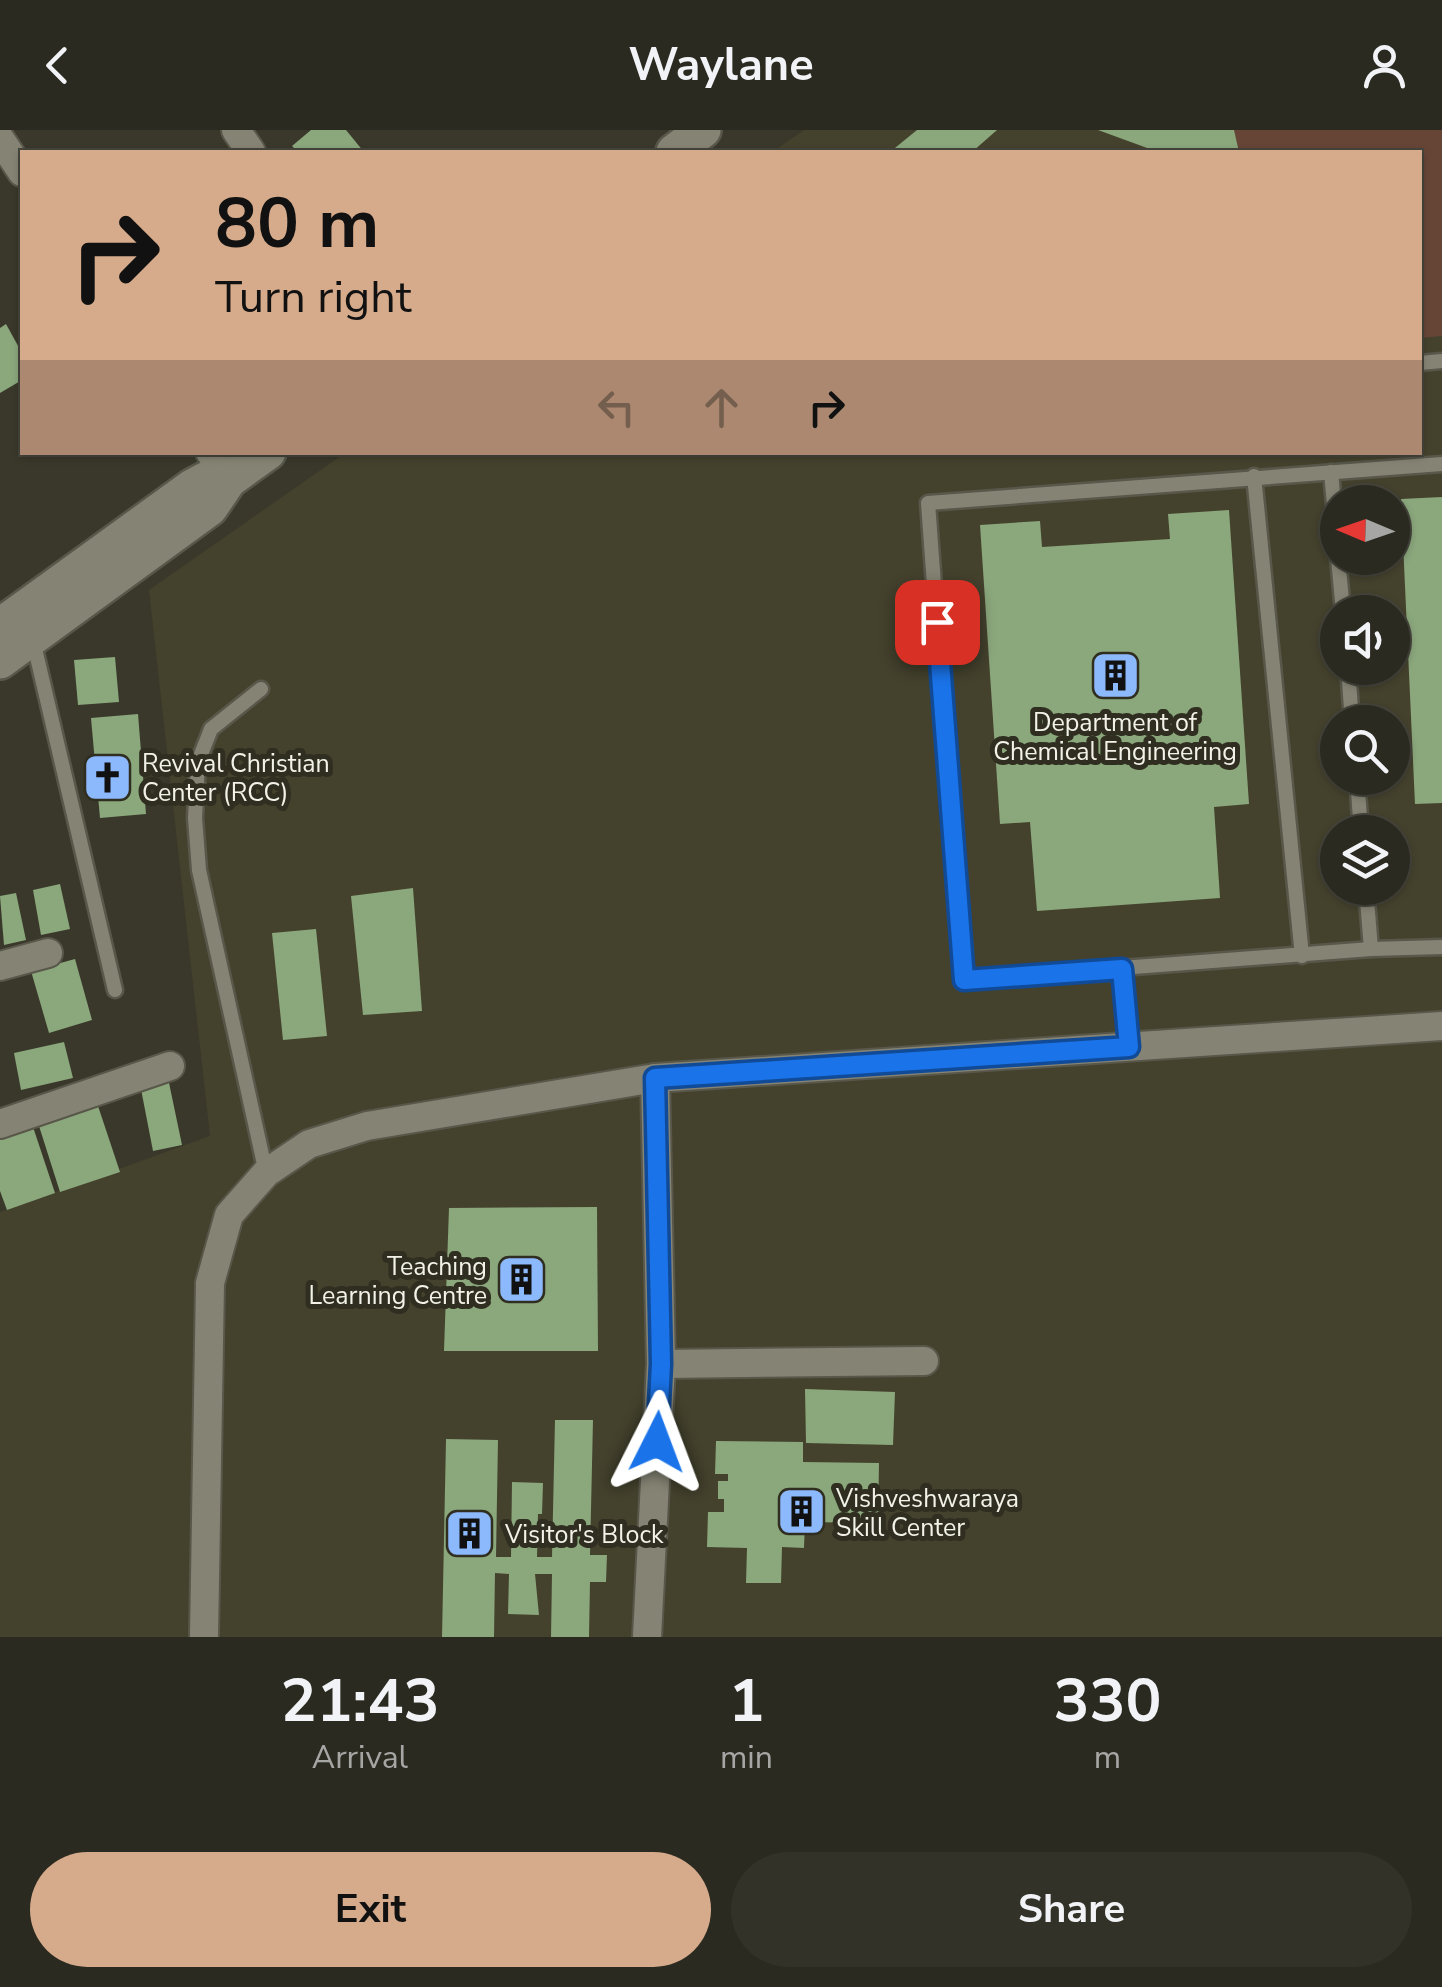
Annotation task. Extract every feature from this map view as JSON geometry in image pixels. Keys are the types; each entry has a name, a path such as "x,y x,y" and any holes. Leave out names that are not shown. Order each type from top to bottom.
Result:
{"street":[{"path":"677,150 703,130"},
{"path":"0,138 20,169"},
{"path":"0,661 16,632 210,508 220,466 258,455"},
{"path":"0,966 48,952"},
{"path":"204,1637 210,1283 229,1214 266,1172 310,1144 367,1126 655,1078 1442,1026"},
{"path":"0,1124 170,1066"},
{"path":"647,1637 661,1364 655,1078"},
{"path":"661,1364 924,1361"}],"lane":[{"path":"1442,464 928,503 964,980 1442,947"},
{"path":"1331,472 1332,485"},
{"path":"1254,476 1302,956"},
{"path":"16,632 115,990"},
{"path":"261,689 211,730 198,762 195,818 198,870 266,1172"},
{"path":"1367,905 1371,949"},
{"path":"1122,969 1129,1047"}],"shaded area":[{"path":"804,130 1442,130 1442,1637 0,1637 0,1212 210,1136 149,590 342,455 1422,455 1422,150 775,150"},
{"path":"1234,130 1442,130 1442,336 1422,338 1422,150 1239,150"}],"building":[{"path":"311,130 346,130 362,150 296,150 292,146"},
{"path":"917,130 997,130 974,150 892,150"},
{"path":"1098,130 1234,130 1239,150 1153,150"},
{"path":"6,324 20,349 20,381 0,393 0,328"},
{"path":"1442,497 1442,803 1415,804 1410,595 1405,595 1404,575 1410,575 1410,499"},
{"name":"Department of Chemical Engineering","path":"1229,510 1249,804 1214,807 1220,898 1037,911 1030,822 1000,824 980,525 1040,521 1042,547 1170,539 1168,514"},
{"path":"115,657 119,702 78,705 74,660"},
{"path":"138,714 146,814 100,818 91,718"},
{"path":"60,884 70,929 41,935 33,890"},
{"path":"413,888 422,1011 363,1015 351,896"},
{"path":"16,893 26,940 4,945 0,896"},
{"path":"316,929 327,1036 283,1040 272,933"},
{"path":"75,959 92,1020 49,1033 31,971"},
{"path":"64,1042 73,1078 21,1090 14,1053"},
{"path":"168,1078 182,1145 153,1151 140,1084"},
{"path":"98,1106 120,1172 60,1192 39,1126"},
{"path":"33,1127 55,1193 7,1210 0,1191 0,1139"},
{"name":"Teaching Learning Centre","path":"597,1207 598,1351 444,1351 449,1208"},
{"path":"805,1389 895,1392 893,1445 806,1443"},
{"name":"Visitor's Block","path":"555,1420 593,1420 590,1555 607,1555 606,1582 590,1582 589,1637 551,1637 552,1574 535,1574 539,1615 508,1614 509,1574 495,1573 494,1637 442,1637 446,1439 498,1440 496,1557 511,1557 512,1482 543,1483 537,1557 552,1557"},
{"name":"Vishveshwaraya Skill Center","path":"716,1441 803,1442 803,1462 879,1463 878,1523 805,1522 804,1548 782,1547 781,1583 746,1583 747,1548 707,1547 708,1512 724,1512 724,1499 718,1499 718,1481 728,1481 728,1474 715,1474"}],"place":[{"name":"Department of Chemical Engineering","path":"1115,676"},
{"name":"Revival Christian Center (RCC)","path":"107,777"},
{"name":"Teaching Learning Centre","path":"522,1280"},
{"name":"Vishveshwaraya Skill Center","path":"801,1512"},
{"name":"Visitor's Block","path":"470,1534"}],"route":[{"path":"657,1442 661,1364 655,1078 1129,1047 1122,969 964,980 937,622"}]}
